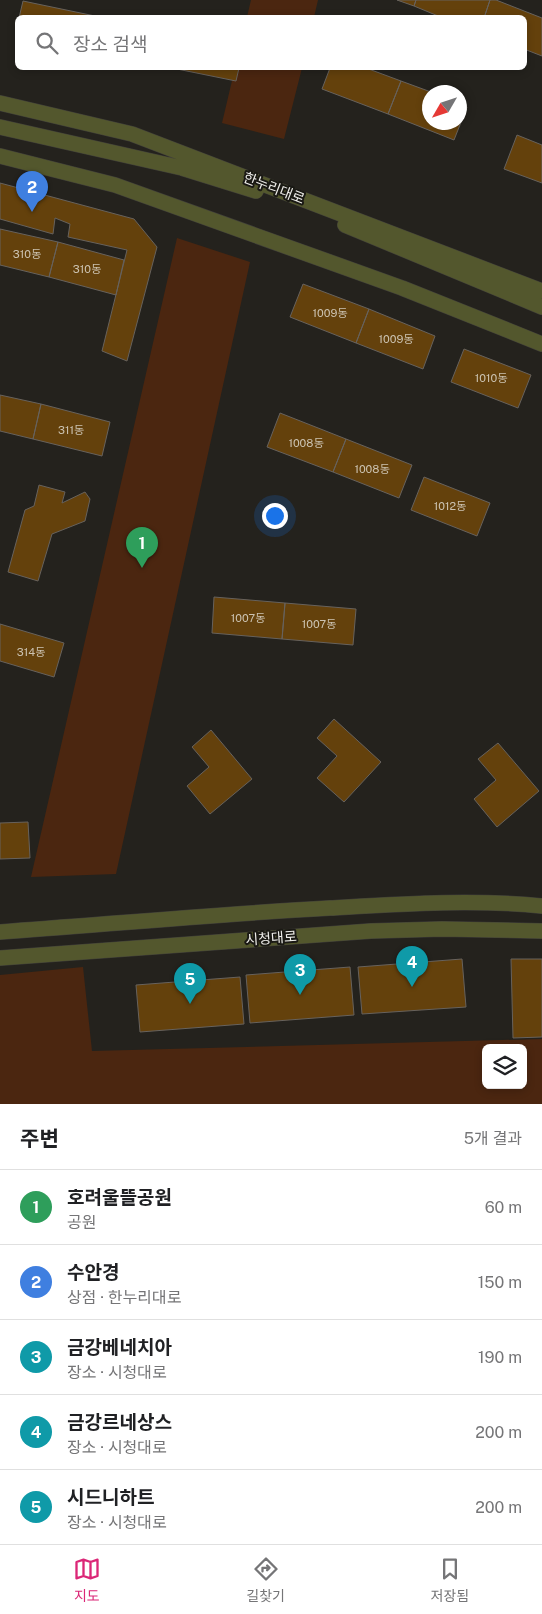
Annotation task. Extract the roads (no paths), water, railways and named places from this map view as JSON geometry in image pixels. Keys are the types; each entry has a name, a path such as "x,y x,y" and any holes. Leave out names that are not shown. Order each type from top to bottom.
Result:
{"street":[{"name":"한누리대로","path":"0,104 132,134 542,291"},
{"path":"0,127 182,168 286,200 542,307"},
{"path":"0,156 115,185 402,288 542,344"},
{"name":"시청대로","path":"0,932 370,906 439,903 542,906"},
{"name":"시청대로","path":"0,958 370,931 442,929 542,931"}],"place":[{"name":"수안경","path":"32,212"},
{"name":"호려울뜰공원","path":"142,568"},
{"name":"금강르네상스","path":"412,987"},
{"name":"금강베네치아","path":"300,995"},
{"name":"시드니하트","path":"190,1004"}]}
